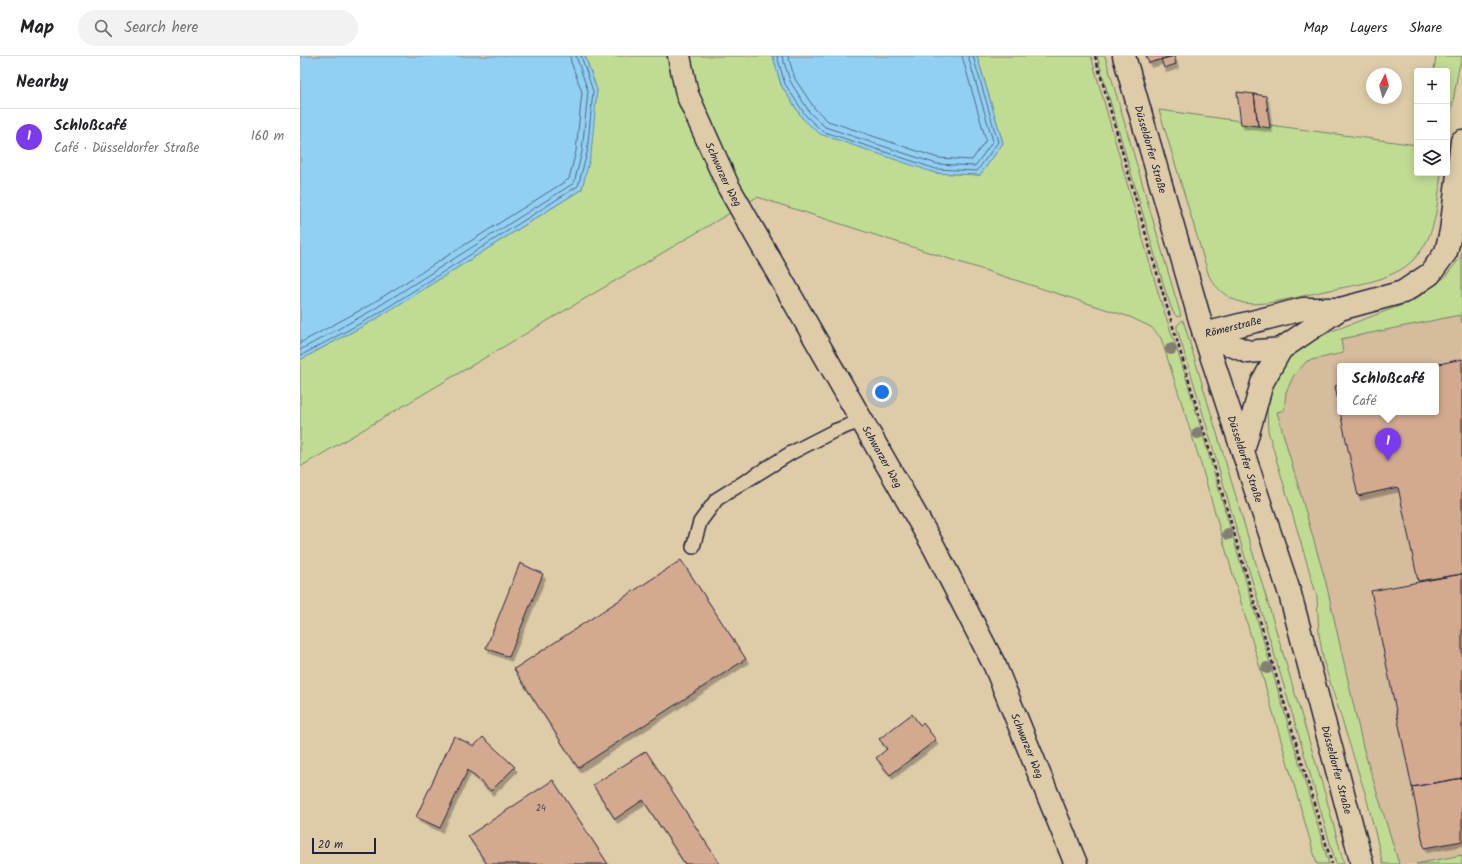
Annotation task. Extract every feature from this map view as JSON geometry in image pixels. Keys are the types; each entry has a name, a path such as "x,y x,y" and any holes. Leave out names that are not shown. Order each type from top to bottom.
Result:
{"street":[{"name":"Schwarzer Weg","path":"679,56 687,94 728,186 934,547 995,666 1076,864"},
{"name":"Düsseldorfer Straße","path":"1124,56 1204,334 1290,594 1362,864"},
{"name":"Römerstraße","path":"1204,334 1303,309 1340,309 1403,292 1430,274 1446,252 1451,231 1462,141"},
{"name":"Römerstraße","path":"1204,334 1248,352 1281,349 1340,309"},
{"path":"1243,450 1262,383 1281,349"}],"lane":[{"path":"693,546 700,522 717,499 791,453 834,431 862,420"}],"path":[{"path":"1095,56 1152,256 1332,864"}],"shaded area":[{"path":"1462,274 1462,864 1390,864 1274,402 1311,348 1458,295"}],"green space":[{"path":"585,56 773,56 781,85 803,119 935,173 980,175 1003,143 977,56 1091,56 1160,299 1185,374 1329,864 1317,864 1200,461 1161,338 1151,327 1130,317 757,197 300,467 300,360 376,319 582,189 597,90"},
{"path":"1097,56 1105,56 1181,316 1177,317 1173,312 1166,293"},
{"path":"1436,56 1462,56 1450,119 1450,68 1434,68"},
{"path":"1159,110 1414,145 1414,176 1441,176 1437,208 1427,241 1413,260 1400,270 1390,275 1353,286 1273,302 1252,304 1244,303 1228,296 1219,290 1209,276"},
{"path":"1462,251 1462,323 1460,315 1341,339 1343,353 1307,361 1294,375 1286,392 1284,410 1277,412 1326,583 1363,747 1399,864 1383,864 1366,796 1324,663 1319,634 1317,597 1268,431 1267,409 1271,386 1292,353 1332,331 1413,301 1445,277 1461,257"},
{"path":"1183,320 1326,797 1344,864 1336,864 1200,402 1177,329 1177,325"},
{"path":"1462,855 1462,864 1416,864"}],"water":[{"path":"300,56 585,56 597,90 591,154 582,189 376,319 300,360"},
{"path":"773,56 977,56 1003,143 980,175 935,173 820,134 803,119 781,85"}],"building":[{"path":"1146,56 1174,56 1149,63"},
{"path":"1174,56 1176,64 1164,68 1161,59"},
{"path":"1237,92 1254,94 1258,126 1241,124"},
{"path":"1254,94 1266,96 1270,128 1258,126"},
{"path":"1462,359 1462,574 1418,581 1398,487 1358,496 1341,415 1439,415 1439,364"},
{"path":"681,560 746,659 578,768 514,669"},
{"path":"520,563 543,574 509,657 486,648"},
{"path":"1462,574 1462,778 1412,787 1371,591"},
{"path":"912,714 920,725 923,723 936,740 890,775 876,758 887,749 879,739"},
{"path":"454,736 474,746 483,737 515,767 491,791 468,770 440,828 416,817"},
{"path":"646,751 720,864 685,864 643,800 615,819 593,785"},
{"path":"1462,778 1462,841 1424,848 1412,787"},
{"path":"553,780 608,864 487,864 468,836"}],"place":[{"name":"Schloßcafé","path":"1388,461"}]}
